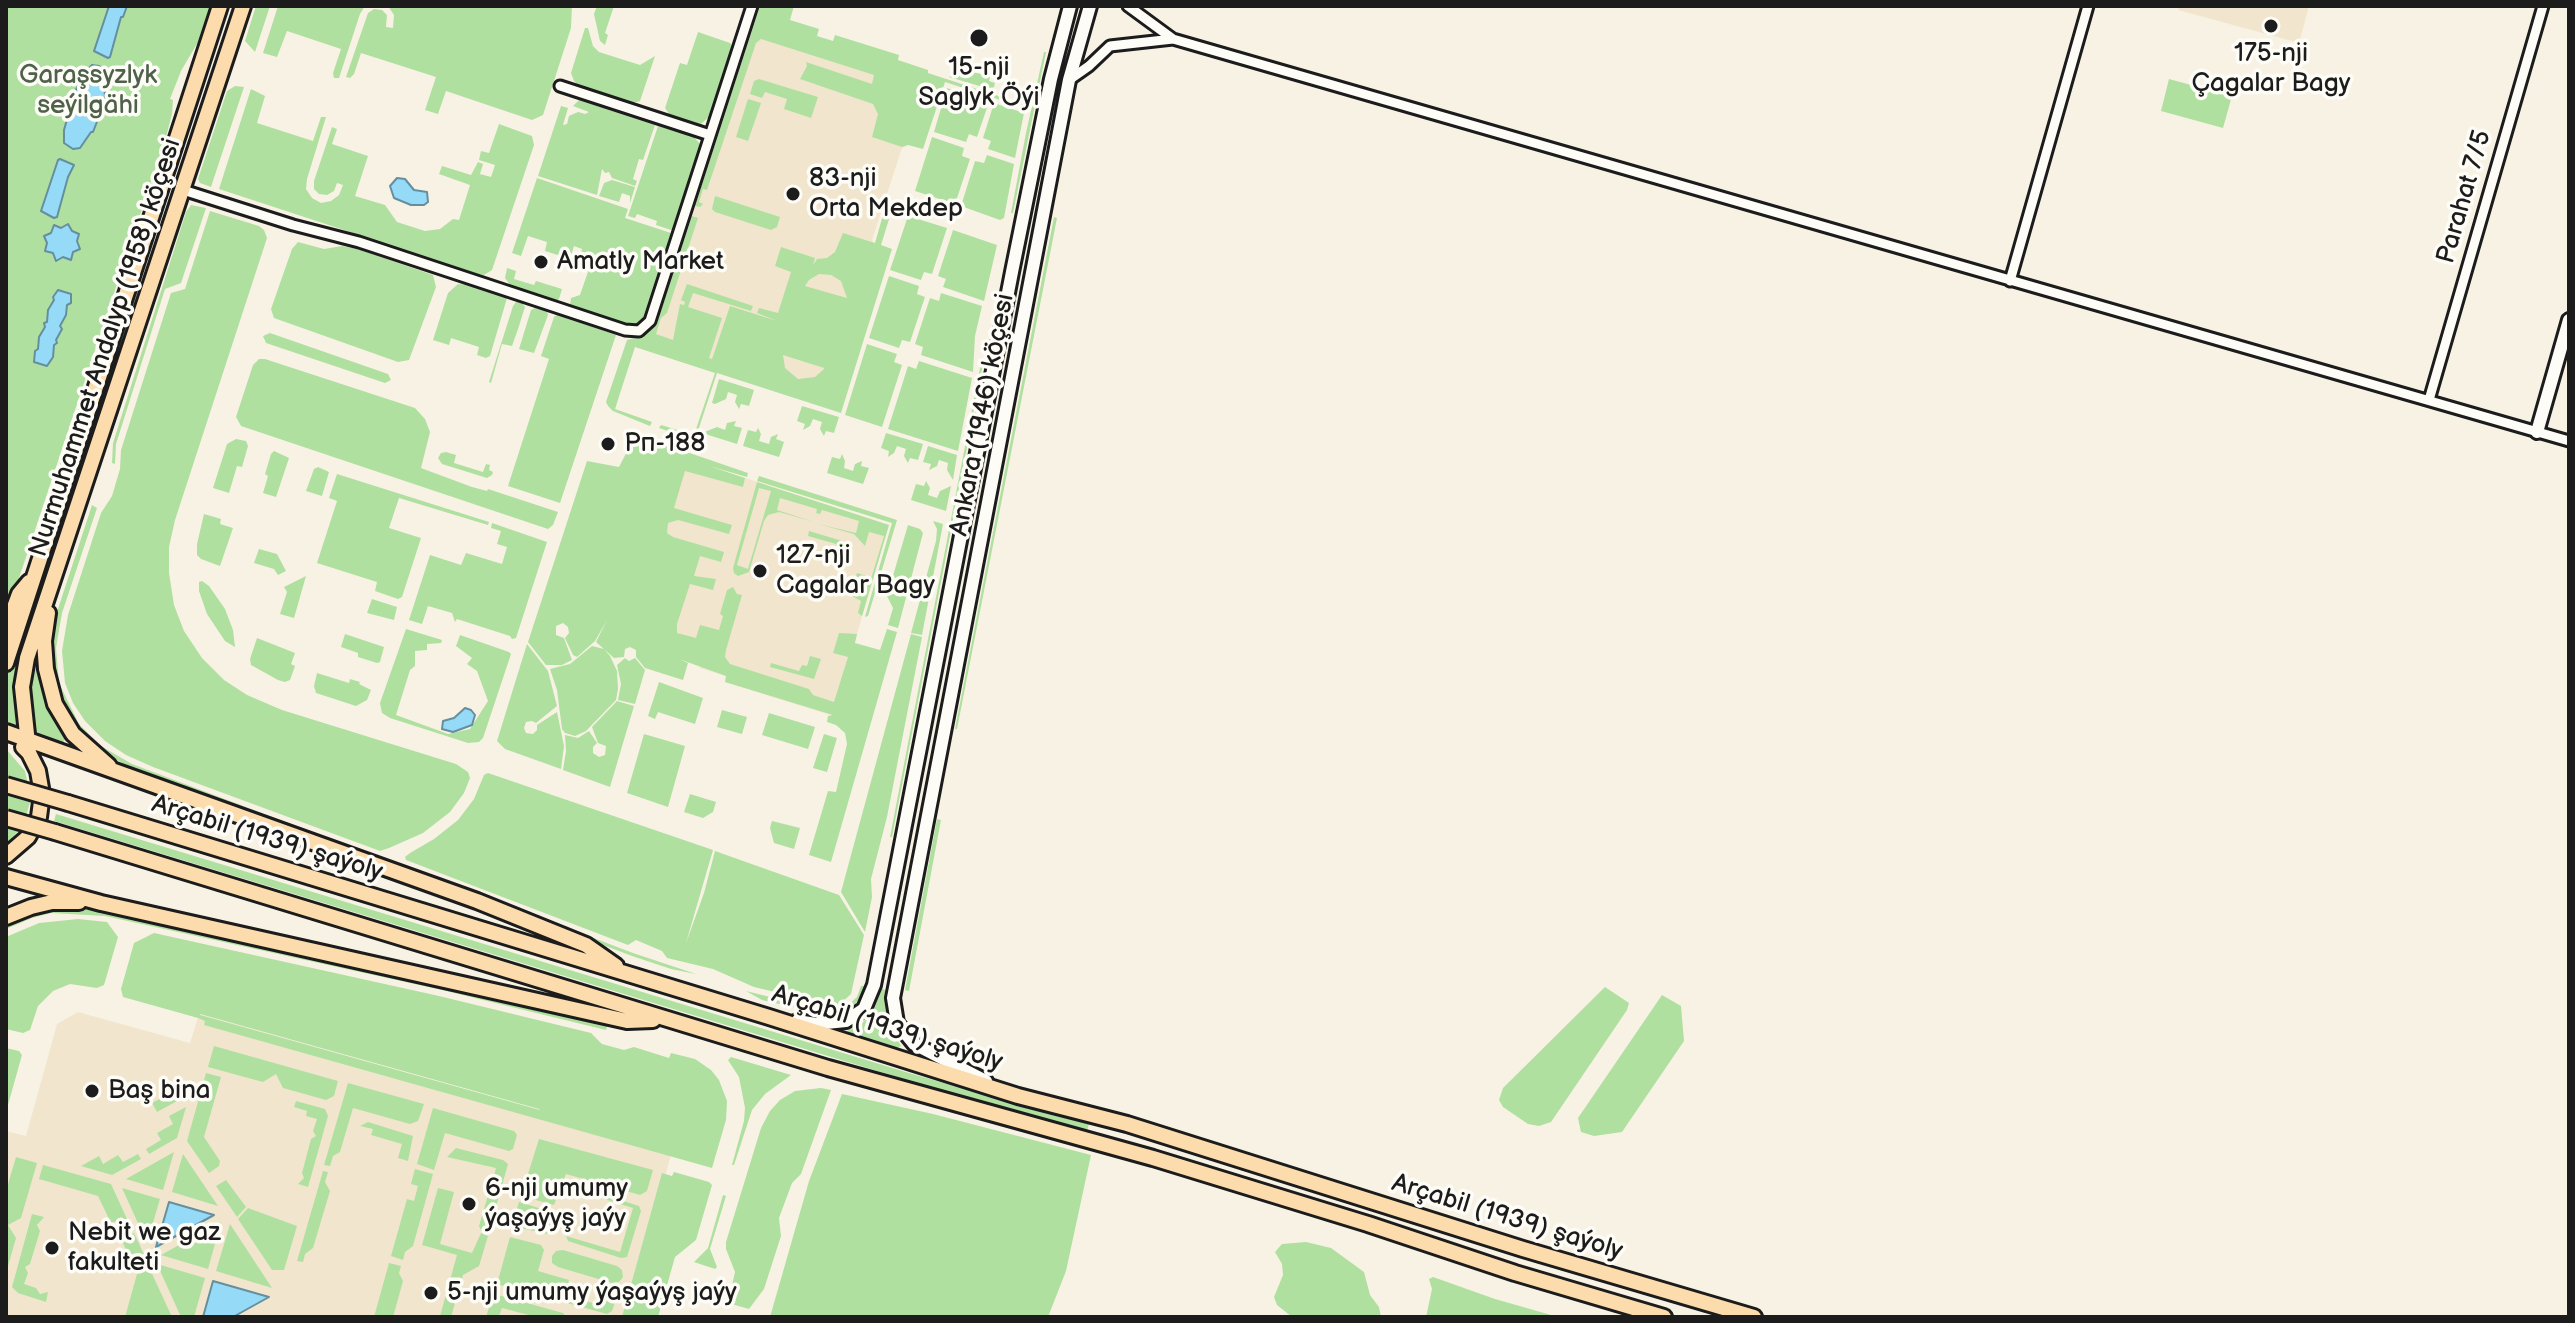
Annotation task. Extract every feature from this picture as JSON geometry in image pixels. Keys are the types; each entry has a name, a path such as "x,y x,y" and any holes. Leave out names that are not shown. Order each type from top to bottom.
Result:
{"main road":[{"name":"Nurmuhammet Andalyp (1958) köçesi","path":"6,663 220,6"},
{"name":"Nurmuhammet Andalyp (1958) köçesi","path":"8,855 28,837 39,817 41,782 27,746 22,698 24,673 34,635 243,6"},
{"name":"Ankara (1946) köçesi","path":"769,1017 835,1024 858,1014 872,994 1012,272 1051,79 1070,6"},
{"name":"Ankara (1946) köçesi","path":"1018,1096 914,1044 897,1023 893,998 1069,80 1090,6"},
{"path":"2537,432 2569,320"},
{"path":"6,629 19,594 36,572"},
{"path":"51,589 44,641 50,690 73,734 116,772"},
{"path":"6,733 27,746 116,772 477,901 586,945 629,976"},
{"name":"Arçabil (1939) şaýoly","path":"6,785 1018,1096 1127,1124 1754,1317"},
{"name":"Arçabil (1939) şaýoly","path":"6,818 828,1068 1153,1158 1664,1317"},
{"path":"6,877 101,903 627,1021 667,1020"},
{"path":"6,917 52,902 101,903"},
{"path":"1368,1224 1375,1202"},
{"path":"1431,1246 1439,1222"}],"street":[{"path":"183,190 359,242 633,332 644,329 650,321 752,6"},
{"path":"1128,6 1173,39 2569,441"},
{"path":"2010,281 2088,6"},
{"name":"Parahat 7/5","path":"2429,400 2543,6"},
{"path":"1069,80 1110,46 1173,39"},
{"path":"560,86 710,135"}],"shaded area":[{"name":"175-nji Çagalar Bagy","path":"2179,6 2309,6 2299,43 2178,10"},
{"name":"83-nji Orta Mekdep","path":"757,19 927,74 908,145 902,148 872,240 879,251 838,405 650,344"},
{"name":"127-nji Cagalar Bagy","path":"681,457 889,525 833,716 725,682 726,676 700,668 700,665 654,652 629,617"},
{"path":"78,1012 190,1043 199,1014 673,1148 625,1317 6,1317 6,1131 26,1136 57,1024"}],"green space":[{"name":"Garaşsyzlyk seýilgähi","path":"6,6 210,6 198,42 181,71 170,99 173,100 172,114 166,137 9,608 6,607"},
{"path":"256,6 270,6 255,52 245,41"},
{"path":"278,6 365,6 339,78 334,78 333,73 341,49 287,31 277,57 263,53"},
{"path":"388,6 572,6 571,28 543,115 532,120 446,91 438,114 425,110 436,77 361,53 354,74 346,77 368,13 374,9 382,10 387,15 386,27 393,28 394,15"},
{"path":"597,6 614,6 605,33 608,35 605,45 600,41 594,14"},
{"path":"760,6 794,6 790,20 819,29 817,36 833,41 835,35 899,55 898,60 928,70 928,73 1026,105 1025,108 945,82 923,149 908,145 902,147 872,137 878,114 873,104 800,79 806,62 872,84 874,75 761,39 756,43 707,190 703,189 699,202 703,204 695,206"},
{"path":"585,28 588,28 593,46 599,52 640,65 655,56 640,101 633,103 574,81 571,73"},
{"path":"698,32 730,43 733,47 710,116 701,124 670,115 665,108 680,63 687,65"},
{"path":"1046,52 1011,213 1026,133"},
{"path":"964,69 990,77 989,81 995,83 993,90 949,77"},
{"path":"759,79 818,97 811,118 784,109 787,99 765,92 762,98 750,94 754,81"},
{"path":"2169,79 2232,96 2223,128 2161,111"},
{"path":"235,86 244,87 211,187 198,179 227,91"},
{"path":"947,88 989,102 977,137 969,134 966,142 934,132"},
{"path":"251,89 265,96 257,123 313,141 321,117 326,117 307,179 306,189 312,198 321,203 331,201 339,195 343,185 337,183 334,191 327,195 319,194 314,189 332,127 337,129 332,144 368,156 355,196 385,205 397,222 425,231 440,229 453,219 459,220 470,185 439,174 442,166 471,175 478,162 483,164 480,174 491,177 495,165 479,160 481,151 489,153 499,124 532,136 534,145 492,270 484,275 478,274 219,189"},
{"path":"748,99 761,103 748,141 736,137"},
{"path":"579,100 655,125 643,160 639,159 633,179 637,181 635,186 612,178 609,172 605,173 602,169 597,195 538,176 561,106 568,108 563,125 567,124 569,116 589,112 573,106"},
{"path":"994,103 1024,113 1015,158 988,149 991,141 983,138"},
{"path":"658,126 694,137 701,149 674,231 637,214 635,218 628,216"},
{"path":"932,137 964,148 962,156 970,159 955,204 915,191"},
{"path":"987,155 1014,164 1004,218 1000,220 961,206 975,161 984,163"},
{"path":"537,178 628,209 625,218 674,234 646,317 640,325 630,325 570,305 571,298 580,295 590,266 578,262 582,249 574,246 570,259 545,251 547,242 528,236 521,256 512,253"},
{"path":"612,180 635,187 630,203 630,196 622,193 619,202 599,196 604,183"},
{"path":"715,196 780,217 777,227 771,230 715,212 712,209"},
{"path":"887,201 894,203 881,245 892,249 841,413 717,373 695,440 659,428 661,425 694,435 715,373 635,347 615,409 652,422 650,426 608,406 606,402 627,340 645,335 657,323 692,216 698,218 667,313 661,318 656,334 673,340 680,304 684,305 685,302 681,300 687,284 753,306 751,311 693,293 688,307 722,318 709,358 712,359 730,306 777,321 757,313 759,308 778,313 791,272 775,266 781,247 815,258 813,265 817,259 827,258 835,252 843,233 875,243","holes":["819,274 831,275 841,281 847,298 805,286","783,355 824,368 824,369 815,377 798,379 785,368"]},
{"path":"191,205 206,208 181,283 165,289 116,444 115,464 112,463 113,443 186,212"},
{"path":"210,211 259,226 267,238 175,520 169,547 174,605 184,631 202,658 224,680 247,695 282,710 456,764 468,772 470,778 464,793 450,812 423,833 380,851 126,755 105,741 85,721 65,683 62,651 68,615 101,513 112,496 120,469 121,450 171,293 185,289"},
{"path":"908,216 947,228 932,274 924,272 921,280 890,270"},
{"path":"1054,217 1057,218 955,729"},
{"path":"953,230 997,245 984,301 943,287 946,279 938,276"},
{"path":"298,242 324,249 342,246 358,249 433,275 436,287 409,360 398,362 274,318 271,309 292,249"},
{"path":"507,268 516,271 514,279 534,285 536,281 562,289 559,299 556,301 510,285 505,278"},
{"path":"889,276 919,286 917,294 925,297 910,342 902,340 899,348 869,338"},
{"path":"458,284 471,285 507,298 490,356 486,358 477,355 479,347 451,338 449,345 433,340 448,293"},
{"path":"941,293 982,306 975,336 973,372 921,355 923,347 915,344 930,298 939,301"},
{"path":"516,302 525,307 512,346 502,344 491,383 489,382"},
{"path":"531,310 547,311 548,315 534,353 519,349"},
{"path":"558,314 616,335 560,503 508,486 549,359 541,356 554,317"},
{"path":"270,333 388,374 391,380 385,383 266,343 263,336"},
{"path":"867,344 897,354 894,362 902,365 882,427 845,415"},
{"path":"259,359 415,408 425,419 430,432 421,468 472,487 488,489 558,512 553,525 548,529 241,426 236,417 253,365"},
{"path":"919,361 972,378 958,451 888,429 908,366 916,369"},
{"path":"981,363 983,364 890,837"},
{"path":"719,379 754,390 749,406 741,404 739,409 735,402 737,395 728,392 726,399 712,403"},
{"path":"802,406 839,417 834,433 826,431 824,436 820,429 822,422 813,419 810,426 803,430 805,424 797,421"},
{"path":"736,421 734,426 742,428 737,444 702,433 717,427 725,430 727,423"},
{"path":"758,428 761,434 759,441 769,444 771,437 778,434 776,439 784,442 779,457 743,446 748,430 756,432"},
{"path":"886,433 923,444 918,460 910,458 908,463 904,456 906,449 897,446 888,457 889,451 881,448"},
{"path":"643,437 748,473 747,477 709,466 745,478 743,487 685,471 674,508 732,525 729,534 678,520 668,523 667,533 673,537 724,552 721,562 700,556 694,576 716,579 713,590 690,584 677,633 696,638 700,625 719,630 727,590 733,587 737,594 742,595 726,650 725,657 730,664 809,689 813,695 834,702 848,657 833,653 839,633 857,634 855,643 880,650 887,629 897,632 831,862 809,855 828,791 836,792 847,744 845,733 827,722 828,716 833,715 725,682 726,676 679,659 688,663 683,680 645,668 636,657 636,650 630,647 625,649 624,657 614,658 596,642 607,620 595,641 577,657 565,638 569,633 568,627 563,623 556,626 556,635 564,638 572,660 562,665 546,665 528,642 587,461 619,467 632,442"},
{"path":"236,439 246,441 248,446 242,467 237,466 229,493 213,488 227,444"},
{"path":"928,446 957,455 953,480 947,470 948,463 939,460 937,466 929,470 931,464 923,462"},
{"path":"274,451 289,458 276,497 263,493 268,476 265,474"},
{"path":"446,452 456,455 454,463 483,472 486,464 490,465 492,475 487,478 442,464 438,458"},
{"path":"842,454 844,468 853,471 855,464 862,461 861,466 869,468 863,484 827,473 832,457 840,459"},
{"path":"318,467 329,472 322,496 306,491 314,469"},
{"path":"337,474 489,522 488,525 399,498 389,528 421,538 402,597 398,599 375,591 377,582 317,563 337,501 329,498"},
{"path":"759,476 897,520 868,616 865,617 892,523 757,481"},
{"path":"926,481 930,488 928,495 937,498 940,491 951,486 946,511 911,500 916,484 924,486"},
{"path":"757,482 889,525 862,616 858,613 861,601 850,595 857,573 870,577 870,582 884,536 869,532 865,546 854,534 818,524 856,533 859,521 822,510 820,514 816,513 817,509 780,498 777,510 814,522 779,512 768,515 749,572 738,576 733,568","holes":["759,488 771,491 748,569 737,565"]},
{"path":"92,505 97,508 62,613 56,648 59,683 79,724 101,746 132,764 368,853 357,853 131,768 98,749 74,726 59,697 52,670 51,649 57,612"},
{"path":"204,514 221,519 220,524 233,528 220,566 197,555"},
{"path":"933,521 943,524 922,635 911,633 936,541 937,529"},
{"path":"492,523 547,542 516,638 457,619 455,622 452,613 428,606 422,624 409,620 430,555 461,565 466,553 502,564 507,547 497,544 501,531 491,528"},
{"path":"908,525 923,533 898,628 888,625 893,608 887,596"},
{"path":"809,531 852,544 848,566 837,563 840,552 835,550 836,544 808,536"},
{"path":"259,549 277,554 286,571 278,575 274,569 254,563"},
{"path":"44,570 49,571 18,669 16,727 6,721 6,677"},
{"path":"306,576 294,618 280,614 287,592 284,587"},
{"path":"202,581 225,609 235,647 225,641 207,614 199,591 199,582"},
{"path":"372,599 397,607 394,620 367,613"},
{"path":"406,629 442,640 441,643 427,644 427,650 415,651 415,666 410,670 396,715 448,734 470,729 488,701 477,671 467,664 472,658 456,646 460,635 511,654 479,742 468,743 382,713 380,703"},
{"path":"345,634 384,647 380,662 358,657 358,653 341,647"},
{"path":"911,634 922,637 887,817 871,879 872,897 865,932 841,892"},
{"path":"257,638 295,653 290,680 278,680 251,665"},
{"path":"527,644 548,671 557,706 536,723 526,722 524,728 526,733 533,734 537,725 557,712 564,746 561,769 505,749 497,741"},
{"path":"592,646 604,649 617,671 616,700 586,731 575,736 562,729 557,690 550,669 570,664"},
{"path":"810,656 821,659 814,679 770,667 771,663 799,671 802,665 807,666"},
{"path":"625,658 629,661 635,658 645,670 635,704 618,700 621,684 617,665"},
{"path":"34,662 45,701 65,739 63,743 34,731 28,695"},
{"path":"317,673 349,683 350,679 360,682 371,690 367,700 356,706 316,693"},
{"path":"659,682 703,698 695,724 658,712 655,719 648,716"},
{"path":"617,701 634,706 610,787 563,770 565,735 578,738 589,731 597,743 593,753 599,757 605,755 606,746 598,743 592,727"},
{"path":"722,710 747,717 742,734 717,727"},
{"path":"769,713 815,727 808,749 762,735"},
{"path":"644,734 685,746 668,807 627,793"},
{"path":"824,734 837,738 827,772 813,768"},
{"path":"6,749 25,771 31,799 23,826 6,844"},
{"path":"488,773 713,850 686,943 715,851 839,895 864,935 851,994 840,1004 830,1005 754,987 713,969 667,958 662,951 636,940 628,945 406,860 410,853 458,820"},
{"path":"690,794 716,802 713,812 703,818 684,812"},
{"path":"56,814 909,1073 1089,1124 1087,1131 907,1080 54,821"},
{"path":"937,819 941,820 909,991 905,990"},
{"path":"772,821 800,828 794,849 774,843 770,828"},
{"path":"404,866 696,974 632,956 406,870"},
{"path":"50,909 121,914 607,1026 606,1030 442,990 105,916 51,913 6,929 12,921"},
{"path":"78,919 107,922 118,937 104,985 97,988 70,984 53,991 38,1006 30,1030 23,1033 6,1029 6,937 39,923"},
{"path":"154,933 591,1033 602,1044 624,1050 634,1047 669,1058 671,1053 695,1059 719,1080 727,1101 726,1120 712,1168 204,1025 205,1021 198,1018 123,997 121,989 134,943","holes":["200,1014 539,1109 540,1110"]},
{"path":"861,986 865,986 864,991 855,1005 831,1016 762,1000 746,991 830,1012 847,1006 857,997"},
{"path":"1605,987 1629,1003 1627,1010 1551,1122 1539,1126 1528,1124 1503,1107 1499,1100 1503,1088"},
{"path":"882,989 886,990 889,1025 901,1046 895,1049 848,1034 847,1031 872,1013"},
{"path":"1662,995 1681,1006 1684,1041 1622,1132 1594,1136 1581,1132 1578,1118"},
{"path":"214,1046 338,1081 334,1096 326,1100 283,1088 276,1074 263,1082 208,1067"},
{"path":"6,1048 19,1051 22,1055 6,1112"},
{"path":"731,1057 791,1075 765,1094 752,1110 734,1165 745,1108 739,1077 728,1060"},
{"path":"206,1073 221,1077 204,1137 220,1161 219,1166 209,1173 187,1141"},
{"path":"194,1080 190,1094 157,1112 152,1103"},
{"path":"348,1083 424,1104 418,1121 410,1124 353,1108 340,1152 333,1156 330,1166 324,1165"},
{"path":"831,1090 801,1174 792,1183 779,1218 781,1236 764,1289 749,1309 728,1303 735,1272 726,1242 761,1128 780,1100 795,1091"},
{"path":"842,1094 1091,1155 1066,1271 1048,1317 770,1317 809,1181"},
{"path":"296,1101 325,1109 328,1116 308,1187 298,1184 304,1178 302,1173 311,1139 316,1136 313,1131 317,1119 306,1116 307,1111 294,1107"},
{"path":"186,1107 177,1138 149,1154 146,1149 161,1140 157,1133 173,1124 169,1116"},
{"path":"433,1108 514,1131 517,1135 513,1149 509,1151 445,1133 434,1170 417,1164"},
{"path":"368,1122 413,1136 408,1161 398,1158 402,1144 371,1135 373,1129 360,1126"},
{"path":"539,1139 653,1170 647,1191 640,1195 566,1174 554,1205 521,1196"},
{"path":"456,1148 508,1164 489,1232 481,1230 479,1226 496,1168 447,1157"},
{"path":"174,1152 163,1190 126,1179"},
{"path":"138,1154 141,1159 112,1175 81,1166 99,1156 103,1164 118,1155 123,1162"},
{"path":"183,1154 218,1206 172,1192"},
{"path":"16,1157 37,1163 21,1218 8,1225 16,1238 6,1273 6,1191"},
{"path":"43,1165 111,1184 127,1219 111,1223 98,1196 39,1179"},
{"path":"415,1169 433,1174 413,1246 405,1252 403,1260 391,1256 407,1199 414,1201 418,1186 411,1184"},
{"path":"323,1171 328,1172 325,1182 330,1191 313,1248 305,1254 303,1262 297,1261"},
{"path":"674,1172 712,1185 696,1240 675,1257 658,1317 622,1317 662,1173 672,1176"},
{"path":"226,1180 246,1207 237,1217 216,1186"},
{"path":"122,1188 160,1199 147,1243"},
{"path":"438,1188 454,1192 440,1244 472,1253 481,1233 488,1236 479,1266 463,1275 451,1317 440,1316 457,1255 422,1245"},
{"path":"582,1188 639,1206 641,1211 627,1257 621,1258 568,1241 566,1236 620,1252 633,1208 578,1191"},
{"path":"723,1195 726,1196 710,1249 717,1267 715,1269 694,1262 708,1248"},
{"path":"519,1202 552,1212 554,1215 547,1234 512,1226"},
{"path":"248,1208 297,1226 284,1270 272,1270 238,1219"},
{"path":"32,1214 44,1217 37,1225 40,1231 30,1264 25,1267 28,1273 24,1284 36,1288 40,1294 48,1292 46,1302 18,1293 12,1287"},
{"path":"221,1222 208,1269 161,1255"},
{"path":"230,1224 272,1288 216,1271"},
{"path":"134,1233 148,1263 136,1271 122,1241"},
{"path":"510,1237 541,1245 544,1250 538,1271 569,1280 565,1296 601,1305 606,1290 618,1293 612,1311 607,1314 497,1284"},
{"path":"1306,1242 1331,1248 1364,1272 1370,1295 1379,1307 1381,1317 1292,1317 1277,1305 1274,1297 1283,1275 1282,1264 1275,1252 1282,1244"},
{"path":"563,1250 617,1266 622,1270 623,1277 619,1282 612,1283 558,1267 552,1263 552,1256 556,1251"},
{"path":"389,1263 401,1266 399,1273 403,1281 393,1317 374,1317"},
{"path":"157,1264 205,1278 194,1317 181,1317"},
{"path":"148,1265 172,1317 125,1317 137,1274"},
{"path":"1433,1277 1558,1317 1426,1317 1432,1289 1429,1279"},
{"path":"498,1295 563,1313 566,1317 536,1317 502,1308 499,1316 486,1317 492,1298"}],"water":[{"path":"109,6 127,6 108,58 94,51"},
{"path":"92,65 104,71 105,101 93,132 80,148 73,149 64,143 66,115 81,77"},
{"path":"60,159 74,165 57,217 54,218 41,211"},
{"path":"397,178 405,179 414,190 427,192 428,202 411,205 394,198 390,186"},
{"path":"68,224 72,231 79,234 77,241 80,249 73,252 71,260 63,257 56,261 53,253 45,251 47,243 44,236 51,233 54,225 61,228"},
{"path":"58,290 71,294 71,303 67,305 53,357 47,366 34,362 35,351"},
{"path":"465,708 475,715 472,725 453,732 442,729 443,721 454,718"},
{"path":"169,1202 214,1215 156,1247"},
{"path":"213,1281 269,1297 233,1317 203,1317"}],"place":[{"name":"175-nji Çagalar Bagy","path":"2271,26"},
{"name":"15-nji Saglyk Öýi","path":"979,38"},
{"name":"83-nji Orta Mekdep","path":"793,194"},
{"name":"Amatly Market","path":"541,262"},
{"name":"Рп-188","path":"608,444"},
{"name":"127-nji Cagalar Bagy","path":"760,571"},
{"name":"Baş bina","path":"92,1091"},
{"name":"6-nji umumy ýaşaýyş jaýy","path":"469,1204"},
{"name":"Nebit we gaz fakulteti","path":"52,1248"},
{"name":"5-nji umumy ýaşaýyş jaýy","path":"431,1293"}]}
